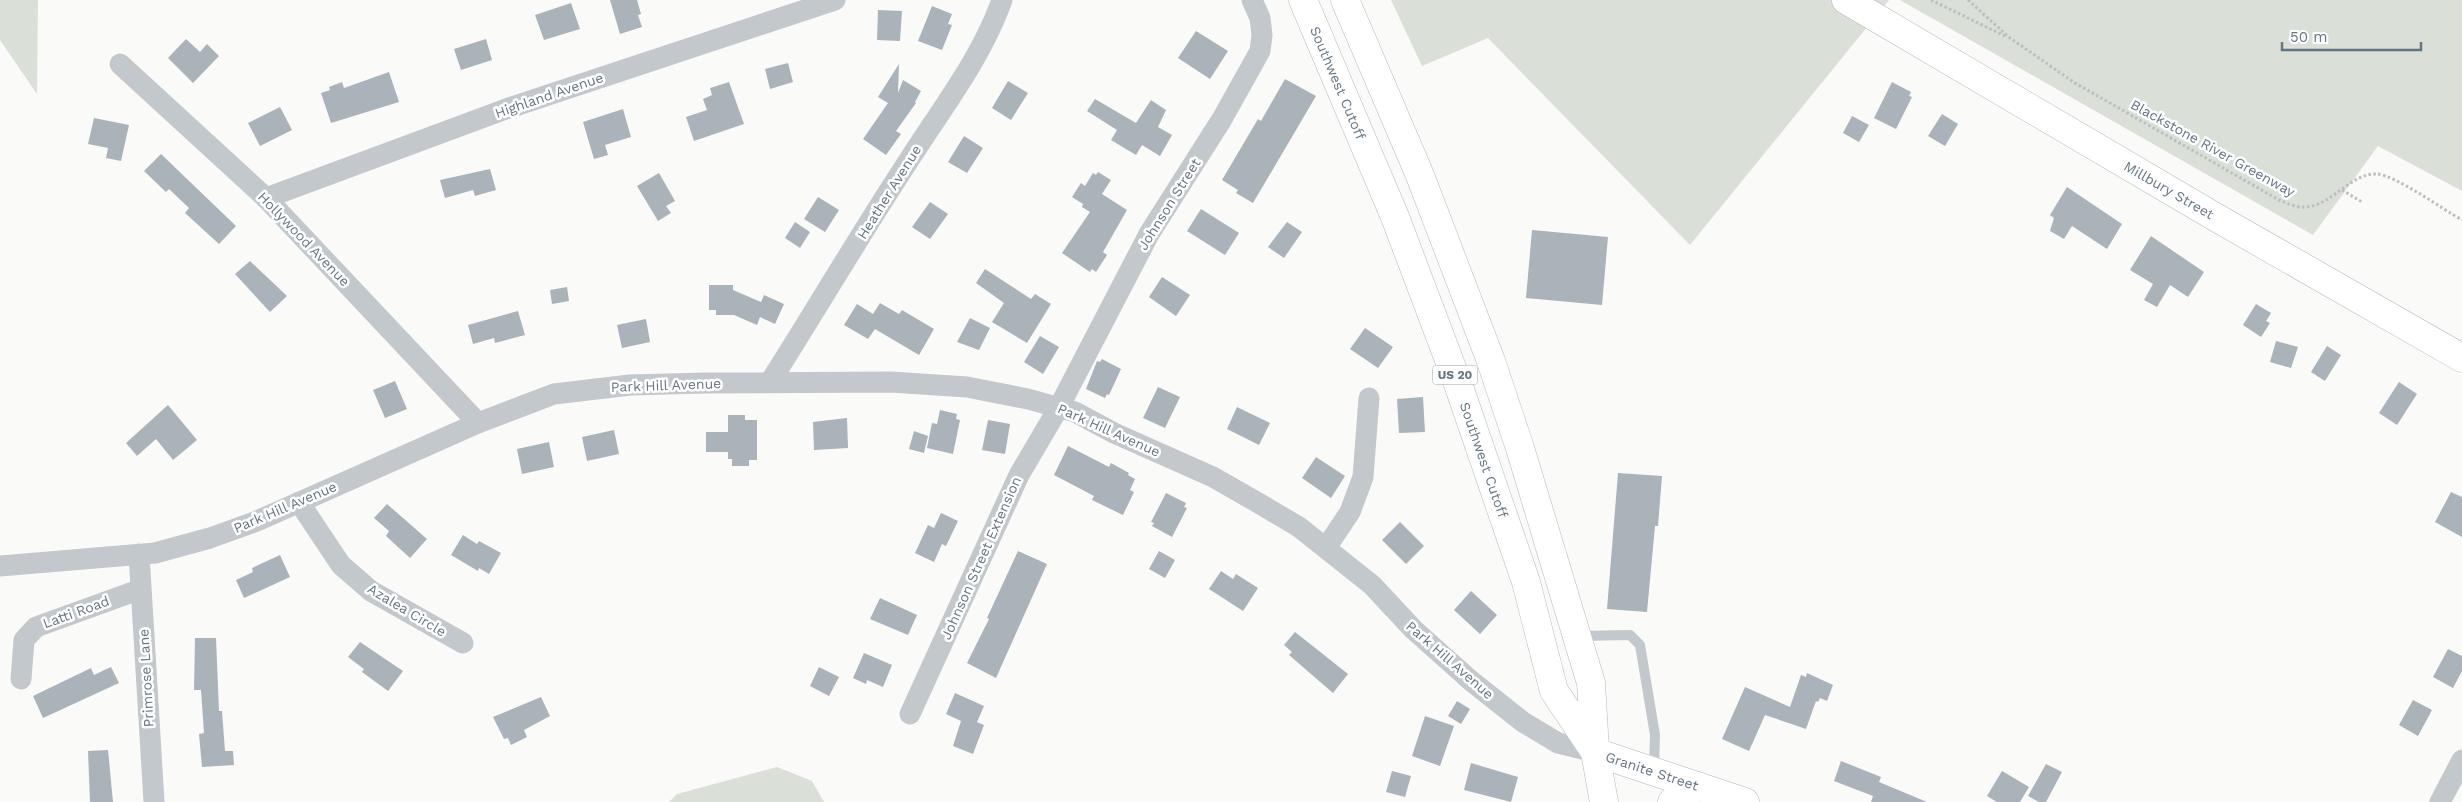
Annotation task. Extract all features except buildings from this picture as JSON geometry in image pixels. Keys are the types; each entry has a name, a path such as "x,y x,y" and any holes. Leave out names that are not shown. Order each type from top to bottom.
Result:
{"main road":[{"name":"Southwest Cutoff","path":"1303,0 1395,218 1436,326 1526,582 1554,691 1595,752"},
{"name":"Southwest Cutoff","path":"1344,0 1415,164 1471,310 1520,448 1590,683 1595,752 1604,802"},
{"name":"Millbury Street","path":"1829,0 1877,20"},
{"name":"Millbury Street","path":"1846,0 1877,20 2462,358"},
{"path":"1436,326 1471,310"},
{"name":"Granite Street","path":"1595,752 1745,802"},
{"path":"1672,802 1698,786"}],"street":[{"name":"Highland Avenue","path":"266,198 506,109 835,0"},
{"name":"Heather Avenue","path":"770,382 908,160 967,72 993,26 1002,0"},
{"name":"Johnson Street","path":"1059,407 1149,234 1222,119 1260,51 1262,35 1260,18 1252,0"},
{"name":"Hollywood Avenue","path":"120,64 266,198 478,423"},
{"name":"Park Hill Avenue","path":"0,566 156,553 210,538 258,521 528,402 572,391 673,383 851,381 942,385 988,390 1059,407 1213,477 1299,527 1372,585 1413,629 1470,680 1524,722 1558,743"},
{"path":"1326,548 1350,512 1363,477 1370,398"},
{"name":"Johnson Street Extension","path":"910,714 1019,475 1059,407"},
{"name":"Azalea Circle","path":"300,502 341,565 371,591 462,643"},
{"name":"Primrose Lane","path":"139,554 154,802"},
{"name":"Latti Road","path":"22,679 24,640 36,627 141,589"},
{"name":"Granite Street","path":"1558,743 1595,752"},
{"path":"2440,802 2462,760"}],"lane":[{"path":"1576,636 1630,636 1640,645 1655,735 1654,772"}],"path":[{"path":"1931,0 2010,38"},
{"name":"Blackstone River Greenway","path":"1968,0 2010,38 2075,84 2279,200 2303,208 2319,205 2359,179 2379,174 2394,180 2462,220"},
{"path":"2342,190 2362,202"}],"shaded area":[{"path":"0,0 38,0 37,94 0,40"},
{"path":"1391,0 1889,0 1690,245 1488,38 1422,66"},
{"path":"1900,0 2462,0 2462,191 2378,146 2313,235"},
{"path":"777,767 812,781 824,802 669,802 677,794"}]}
